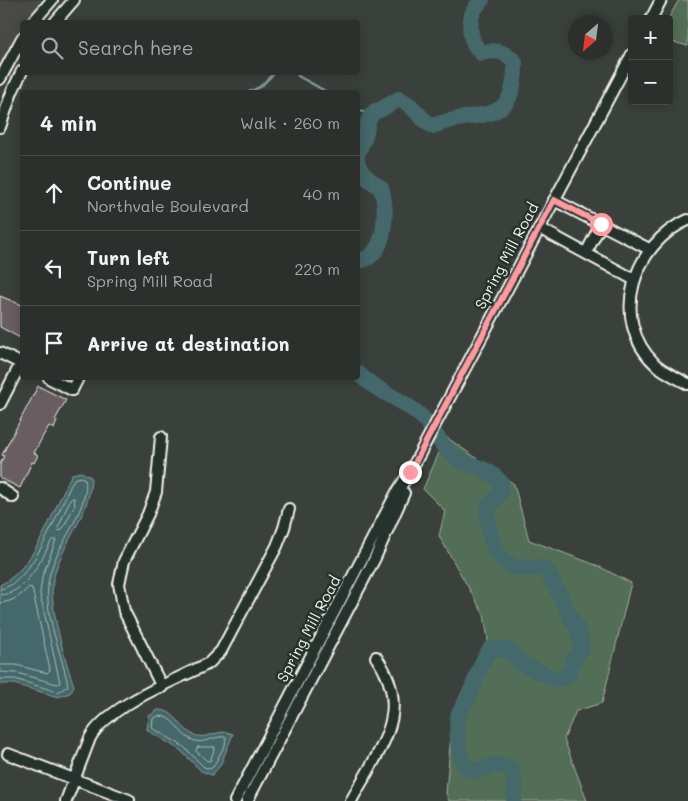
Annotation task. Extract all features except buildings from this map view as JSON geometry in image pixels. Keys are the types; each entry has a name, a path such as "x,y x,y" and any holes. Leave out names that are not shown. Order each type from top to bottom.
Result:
{"street":[{"path":"36,20 52,0"},
{"path":"653,15 661,0"},
{"path":"56,20 70,1"},
{"path":"0,79 20,42"},
{"name":"Spring Mill Road","path":"235,801 629,60"},
{"path":"0,127 20,75"},
{"path":"554,200 649,249"},
{"path":"688,220 662,235 649,249 633,279 630,310 637,338 655,364 688,384"},
{"path":"586,254 601,224"},
{"path":"539,228 633,279"},
{"path":"0,353 20,363"},
{"path":"0,404 3,388 20,367"},
{"path":"53,380 72,390 77,380"},
{"path":"161,437 156,492 148,514 124,561 119,584 124,611 162,687"},
{"name":"Spring Mill Road","path":"247,801 375,558 403,496 410,472"},
{"path":"0,488 13,498"},
{"path":"66,801 95,728 109,715 209,663 221,651 276,546 284,528 289,509"},
{"path":"351,801 386,736 393,716 393,690 388,676 376,656"},
{"path":"8,754 129,800"}],"shaded area":[{"path":"0,0 44,0 29,20 20,20 20,33 0,65"}],"green space":[{"path":"679,0 688,0 688,46 673,42 673,15 670,15"},
{"path":"446,437 514,484 529,540 596,565 631,583 602,703 576,711 564,739 587,801 449,801 446,793 453,711 488,639 484,615 439,536 445,511 423,489"}],"water":[{"path":"81,472 91,477 90,491 81,517 57,568 52,591 55,618 74,686 70,693 58,697 14,684 0,684 0,585 24,565 43,536 72,474"},
{"path":"158,710 173,715 187,731 197,736 208,736 222,732 233,734 220,766 212,775 201,771 180,750 147,730 149,716"}],"waterway":[{"path":"360,148 372,114 399,99 410,105 425,121 433,126 491,113 501,108 509,98 514,84 515,62 500,52 481,53 476,47 470,26 473,12 482,0"},
{"path":"253,90 260,87 272,75"},
{"path":"298,75 323,90"},
{"path":"360,111 372,114"},
{"path":"360,169 381,188 385,215 379,244 368,258 360,260"},
{"path":"360,375 374,386 416,412 456,458 486,470 497,478 502,484 500,493 487,509 493,545 497,553 510,565 519,568 543,568 548,573 580,634 582,646 572,663 570,672 564,678 555,679 522,664 505,649 490,649 468,698 459,713 457,721 458,743 464,764 473,771 495,765 511,768 515,781 514,801"}],"route":[{"path":"410,472 554,200 601,224"}]}
